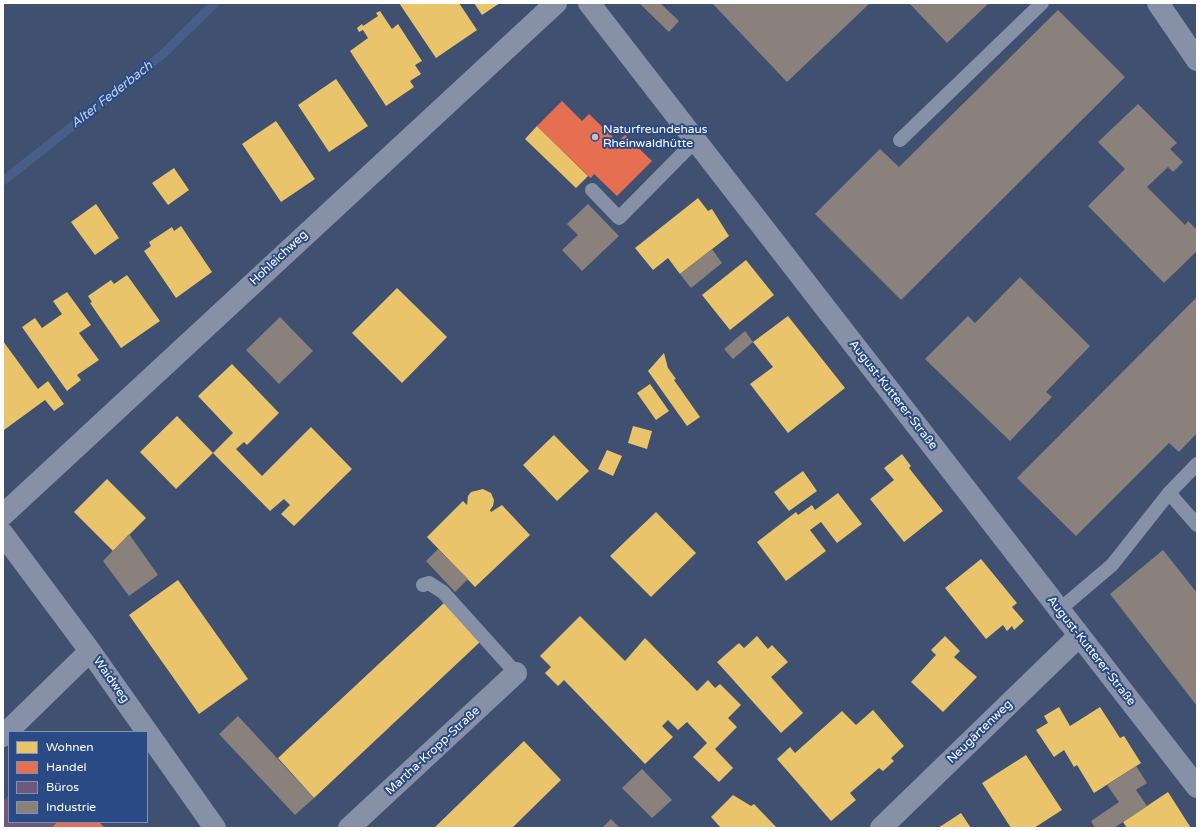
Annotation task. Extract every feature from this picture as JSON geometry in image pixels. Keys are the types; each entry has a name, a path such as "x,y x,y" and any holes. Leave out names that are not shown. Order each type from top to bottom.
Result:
{"street":[{"name":"Hohleichweg","path":"3,515 556,3"},
{"name":"August-Kutterer-Straße","path":"589,3 1197,787"},
{"path":"1158,3 1197,60"},
{"name":"Waidweg","path":"3,534 90,651 146,731"},
{"name":"Neugärtenweg","path":"880,828 1079,636"},
{"path":"8,731 90,651"},
{"name":"Martha-Kropp-Straße","path":"349,828 516,673"},
{"name":"Waidweg","path":"148,733 215,828"}],"lane":[{"path":"900,140 1042,3"},
{"path":"592,190 619,218 696,141"},
{"path":"1059,610 1112,565 1169,493 1197,464"},
{"path":"1169,493 1197,525"},
{"path":"423,585 429,583 443,592 516,673"}],"building: Wohnen":[{"path":"399,3 459,3 477,30 436,58"},
{"path":"474,3 500,3 482,15"},
{"path":"380,11 392,29 398,24 422,61 415,65 421,74 410,81 414,87 386,106 350,51 368,38 363,30 359,32 357,28 362,24 363,26 378,16 376,13"},
{"path":"336,79 368,126 329,152 298,105"},
{"path":"276,121 315,179 281,202 242,144"},
{"path":"537,126 588,176 576,188 525,139"},
{"path":"174,168 189,190 168,205 152,183"},
{"path":"698,198 708,211 712,209 729,236 680,274 668,258 653,270 635,248"},
{"path":"96,204 119,238 95,255 71,222"},
{"path":"181,226 212,272 176,298 144,251 151,246 149,242 172,227 174,231"},
{"path":"746,260 774,295 730,330 702,295"},
{"path":"127,275 160,321 121,348 90,303 92,302 88,296 111,280 114,284"},
{"path":"397,288 447,337 402,383 352,333"},
{"path":"67,292 91,325 79,333 99,360 77,375 81,380 67,391 22,327 35,318 42,328 62,314 53,301"},
{"path":"788,316 845,388 788,433 750,384 773,367 753,342"},
{"path":"3,341 38,389 48,381 64,404 54,411 45,400 4,430"},
{"path":"664,353 668,368 676,379 674,380 700,417 687,426 648,371"},
{"path":"232,364 279,413 247,445 244,442 236,449 262,476 311,427 352,469 294,526 281,514 290,505 284,499 270,511 213,453 233,433 198,396"},
{"path":"650,384 669,411 656,420 637,393"},
{"path":"177,416 213,453 176,489 140,452"},
{"path":"633,426 652,431 647,449 628,443"},
{"path":"554,435 589,471 557,501 523,465"},
{"path":"607,450 622,456 613,476 598,469"},
{"path":"902,454 911,466 909,468 943,511 904,542 870,499 894,480 884,468"},
{"path":"803,471 817,491 789,511 774,492"},
{"path":"107,479 146,518 113,551 74,512"},
{"path":"483,489 491,493 494,500 493,506 490,510 491,512 502,505 530,535 475,587 427,537 463,501 467,505 468,496 471,492"},
{"path":"838,493 862,524 837,543 821,522 810,530 826,551 786,581 757,542 796,512 798,515 812,505 815,510"},
{"path":"656,512 696,553 651,597 610,556"},
{"path":"981,559 1017,603 1012,607 1024,621 1014,630 1012,626 1007,631 1003,625 986,639 945,588"},
{"path":"178,580 248,679 199,714 129,615"},
{"path":"444,603 480,642 314,798 278,758"},
{"path":"580,616 625,661 645,638 697,691 708,680 715,688 720,684 741,705 728,718 737,727 715,749 733,768 719,782 693,757 707,743 687,722 678,730 668,720 662,726 673,737 645,764 564,680 558,686 545,673 551,667 540,656"},
{"path":"757,636 768,649 772,645 788,662 771,677 803,713 781,733 717,662 739,643 744,648"},
{"path":"945,636 960,651 954,657 977,677 943,712 911,682 936,655 931,650"},
{"path":"1059,707 1070,726 1100,707 1120,738 1124,736 1141,763 1094,793 1077,765 1074,767 1064,750 1054,757 1036,730 1048,723 1044,716"},
{"path":"873,710 904,746 891,758 894,761 883,771 879,768 850,793 856,800 831,821 777,759 790,747 795,753 842,711 856,725"},
{"path":"524,741 561,780 512,828 434,828"},
{"path":"1026,755 1062,810 1034,828 1011,828 982,783"},
{"path":"1168,792 1191,828 1127,828 1123,822"},
{"path":"733,795 751,806 754,804 777,828 721,828 711,817"},
{"path":"961,813 971,828 938,828"}],"building: Handel":[{"path":"562,101 582,121 589,114 618,142 625,135 652,161 617,196 594,174 591,178 588,176 537,126"},
{"path":"56,823 100,823 105,828 51,828"}],"building: Büros":[{"path":"8,796 8,823 56,823 51,828 3,828 3,801"}],"building: Industrie":[{"path":"639,3 660,3 679,21 669,32"},
{"path":"712,3 867,3 869,4 787,82"},
{"path":"909,3 989,3 947,43"},
{"path":"1058,10 1125,77 901,300 815,214 880,149 899,167"},
{"path":"1138,104 1177,143 1170,149 1183,162 1173,172 1168,167 1147,187 1185,225 1188,221 1197,230 1197,251 1164,283 1088,206 1125,169 1098,142"},
{"path":"588,204 619,236 582,271 562,250 578,235 567,224"},
{"path":"712,249 722,263 691,288 680,274"},
{"path":"1020,277 1090,346 1046,392 1052,397 1010,441 925,359 968,316 975,323"},
{"path":"1197,297 1197,433 1179,452 1169,443 1076,536 1017,478"},
{"path":"280,317 313,351 279,384 246,350"},
{"path":"745,331 753,342 733,359 724,349"},
{"path":"129,534 158,575 129,596 103,561"},
{"path":"438,549 468,579 455,592 426,561"},
{"path":"1163,550 1197,593 1197,706 1110,594"},
{"path":"238,716 314,798 295,815 219,734"},
{"path":"1136,766 1147,783 1136,790 1147,806 1114,828 1095,828 1091,821 1119,802 1107,785"},
{"path":"642,769 672,800 652,818 622,788"},
{"path":"611,819 620,828 602,828"}],"waterway":[{"name":"Alter Federbach","path":"3,181 162,55 215,3"}],"place":[{"name":"Naturfreundehaus Rheinwaldhütte","path":"595,137"}]}
